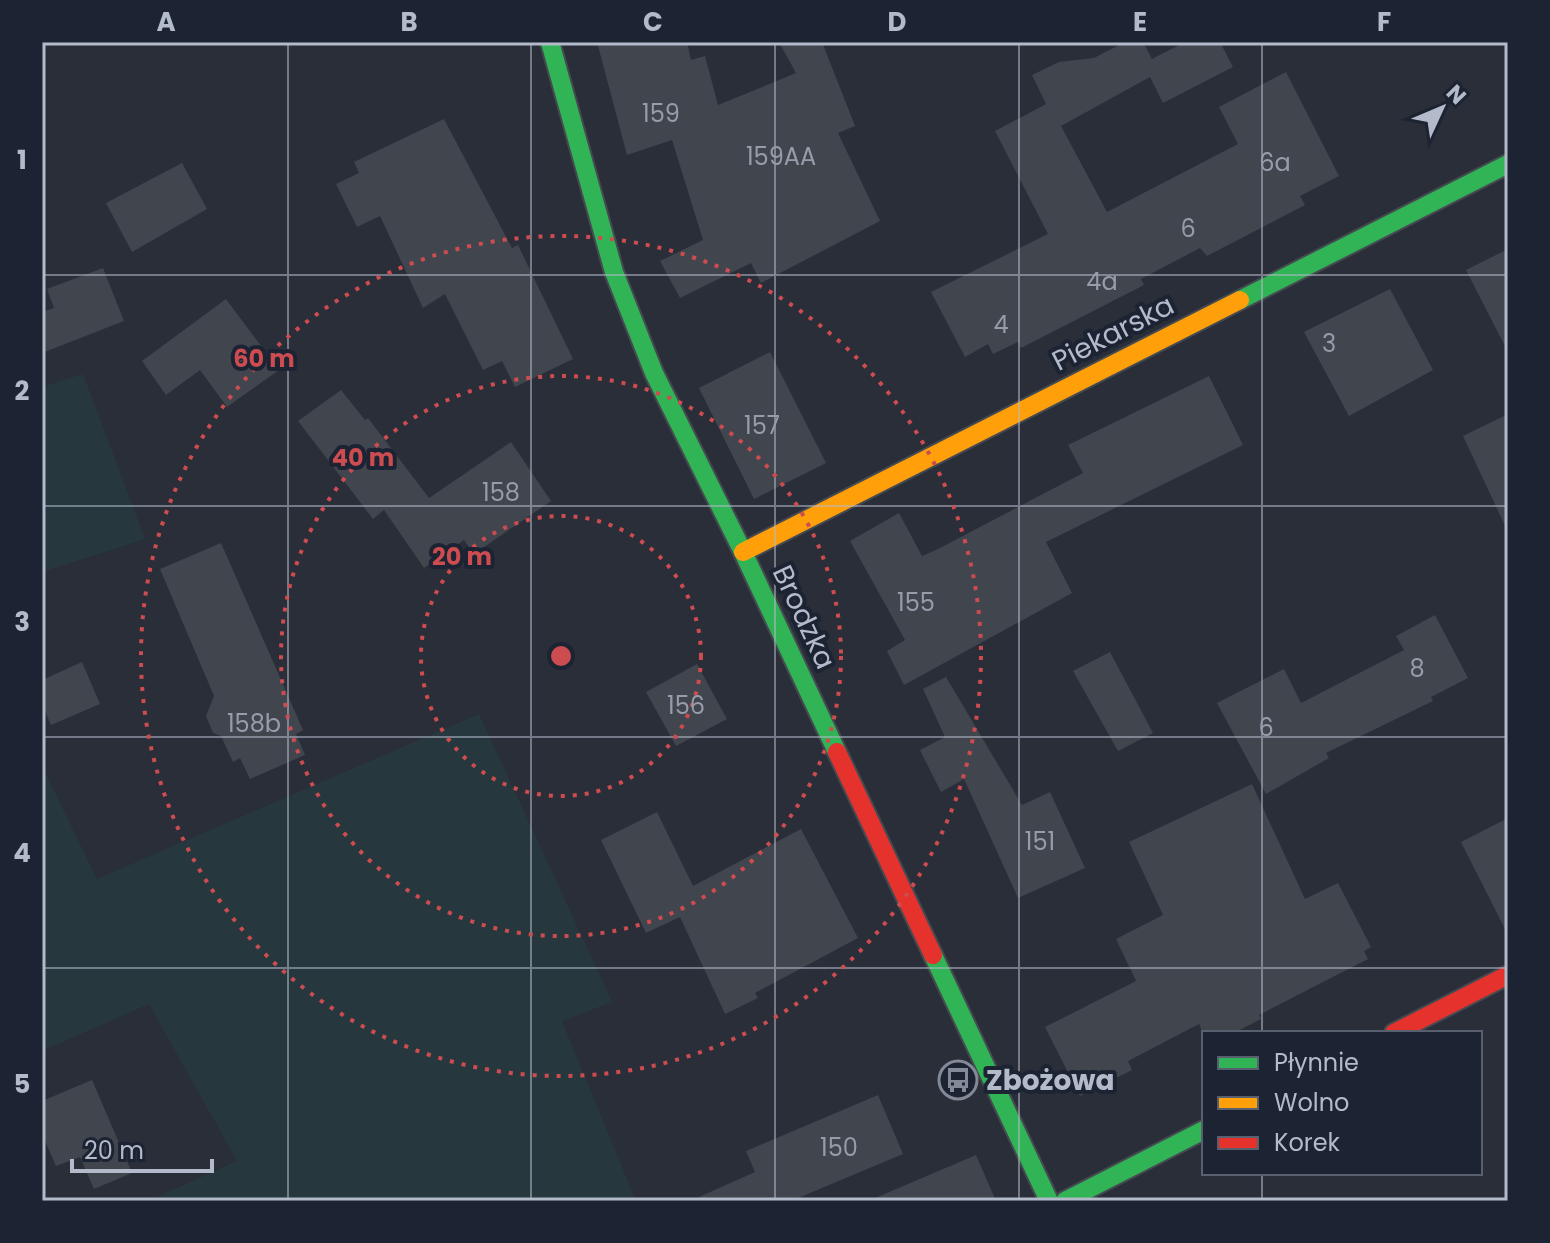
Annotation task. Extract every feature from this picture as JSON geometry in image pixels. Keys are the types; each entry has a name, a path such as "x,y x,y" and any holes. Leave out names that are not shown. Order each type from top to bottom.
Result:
{"street":[{"name":"Brodzka","path":"550,42 614,272 654,373 743,552 1049,1201"},
{"name":"Piekarska","path":"743,552 1508,164"},
{"path":"1398,1031 1508,975"},
{"path":"1065,1201 1202,1131"}],"shaded area":[{"path":"83,374 145,539 42,572 42,387"},
{"path":"479,714 612,1002 562,1021 636,1201 148,1201 237,1161 149,1004 42,1051 42,766 97,879"}],"building":[{"path":"597,42 687,42 691,60 705,56 718,105 796,73 779,42 822,42 855,126 838,133 880,221 761,283 751,263 680,298 660,261 703,240 672,140 627,155"},
{"path":"1125,42 1143,42 1152,59 1185,42 1220,42 1233,67 1163,103 1150,77 1061,126 1107,212 1238,144 1219,107 1286,72 1339,176 1300,196 1305,205 1207,256 1200,248 1141,279 1144,285 1021,348 1018,342 993,354 988,344 965,357 931,292 1048,234 995,131 1046,104 1032,75 1059,62 1094,58"},
{"path":"444,119 512,248 518,245 573,359 515,387 502,361 483,370 445,294 423,308 380,216 357,227 336,184 359,173 354,162"},
{"path":"182,163 207,209 132,252 106,203"},
{"path":"1508,249 1508,352 1466,270"},
{"path":"103,268 124,321 42,353 42,312 54,308 47,289"},
{"path":"1390,289 1433,370 1349,416 1304,332"},
{"path":"226,299 279,370 227,407 200,370 166,395 142,361"},
{"path":"770,352 826,463 754,499 699,388"},
{"path":"1209,376 1243,445 1046,542 1072,593 904,685 887,651 905,640 850,541 899,513 922,556 938,549 1083,473 1068,445"},
{"path":"341,390 365,420 368,418 429,498 511,442 551,501 474,554 464,540 424,568 384,510 373,519 298,421"},
{"path":"1508,414 1508,532 1463,436"},
{"path":"221,543 303,730 296,734 305,755 250,779 240,758 233,762 221,736 213,733 206,716 214,696 160,569"},
{"path":"1435,615 1468,678 1431,697 1433,701 1326,753 1329,758 1266,794 1217,703 1284,669 1301,703 1404,650 1396,636"},
{"path":"1110,652 1153,733 1118,751 1073,671"},
{"path":"82,662 100,704 51,725 42,704 42,680"},
{"path":"697,664 727,719 676,746 646,692"},
{"path":"946,677 1022,805 1050,792 1085,868 1018,898 964,779 941,792 920,750 945,737 923,689"},
{"path":"1252,784 1305,899 1338,883 1371,947 1364,951 1368,959 1259,1015 1261,1019 1238,1031 1202,1031 1199,1024 1128,1061 1132,1070 1080,1096 1045,1027 1136,981 1116,939 1163,915 1129,842"},
{"path":"657,812 693,886 801,829 858,938 755,993 758,998 725,1014 680,917 646,933 601,840"},
{"path":"1508,818 1508,935 1461,842"},
{"path":"92,1080 132,1173 94,1189 80,1157 56,1166 42,1134 42,1101"},
{"path":"878,1095 903,1154 791,1201 690,1201 755,1172 746,1151"},
{"path":"976,1155 996,1201 868,1201"}],"traffic: fast":[{"path":"550,42 614,272 654,373 837,752"},
{"path":"1240,300 1508,164"},
{"path":"933,955 1049,1201"},
{"path":"1065,1201 1202,1131"}],"traffic: slow":[{"path":"743,552 1240,300"}],"traffic: jam":[{"path":"837,752 933,955"},
{"path":"1398,1031 1508,975"}],"place":[{"name":"Zbożowa","path":"958,1080"}]}
